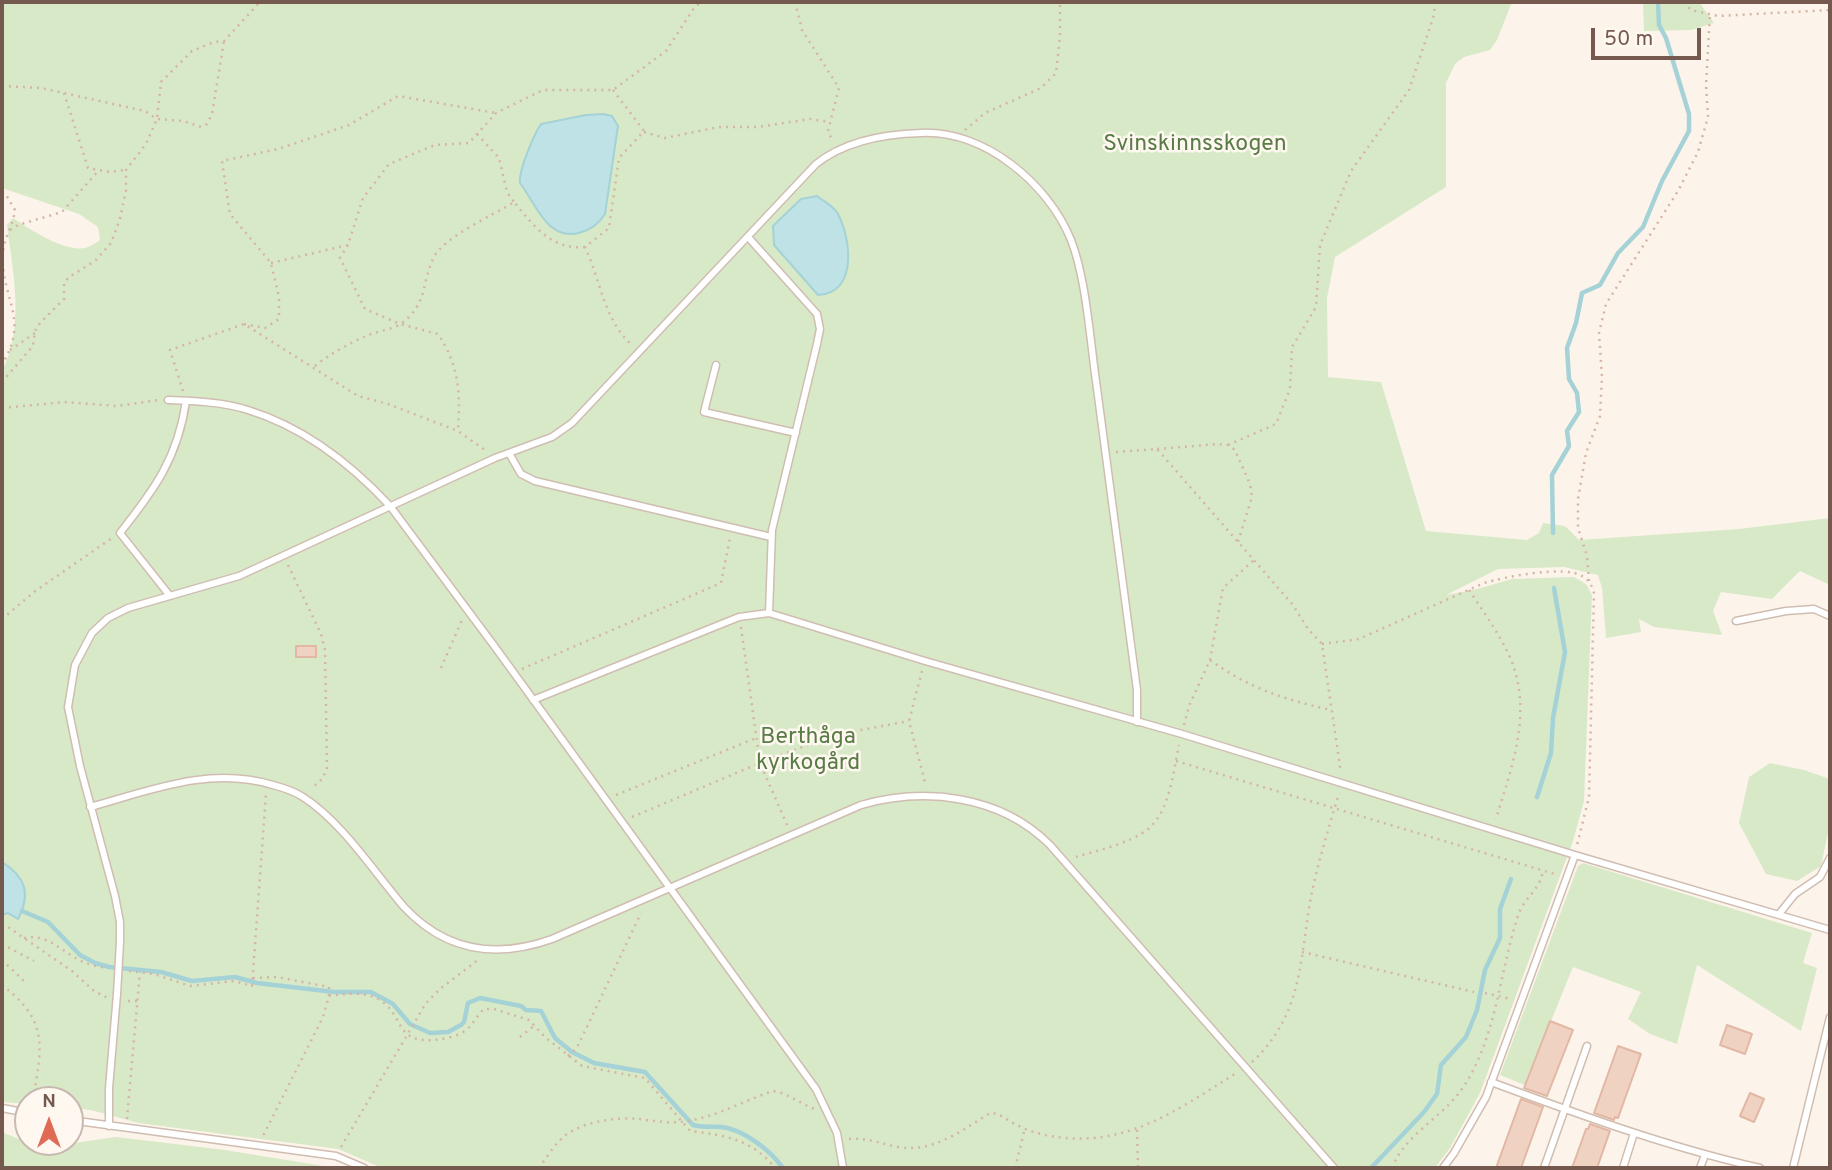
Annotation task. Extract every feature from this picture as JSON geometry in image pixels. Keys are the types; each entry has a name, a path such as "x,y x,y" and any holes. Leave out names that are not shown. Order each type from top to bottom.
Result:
{"lane":[{"path":"109,1126 120,922 116,896 90,807 68,707 72,674 79,655 92,634 108,618 135,605 228,580 495,458 552,437 572,423 816,164 824,157 863,141 925,133 957,137 991,152 1034,185 1054,207 1071,240 1079,267 1106,452 1136,690 1137,722"},
{"path":"748,237 808,303 819,319 819,336 771,537 769,613"},
{"path":"716,365 705,412 796,433"},
{"path":"168,400 248,410 295,430 338,459 390,506 816,1089 830,1114 839,1140 843,1168"},
{"path":"170,596 120,533 160,479 174,450 186,401"},
{"path":"509,453 521,474 535,481 771,537"},
{"path":"1736,621 1814,608 1830,616"},
{"path":"533,700 739,617 769,613 925,661 1182,734 1574,855 1830,930"},
{"path":"90,807 194,779 231,778 268,783 303,797 338,827 404,907 433,932 455,942 493,950 543,942 845,811 891,797 928,795 965,800 1005,814 1037,833 1066,861 1334,1168"},
{"path":"1443,1168 1491,1083 1574,855"},
{"path":"1779,914 1795,894 1820,877 1830,858"},
{"path":"1793,1168 1830,1017"},
{"path":"1544,1168 1587,1046"},
{"path":"1491,1083 1634,1133 1704,1155 1760,1168"},
{"path":"84,1122 336,1156 364,1168"},
{"path":"1623,1168 1634,1133"},
{"path":"1700,1168 1704,1155"}],"path":[{"path":"2,86 41,88 145,111 158,120 183,121 194,126 206,124 212,114 224,41 260,2"},
{"path":"458,430 460,387 447,347 438,334 400,324 365,310 340,258 348,245 363,198 389,164 435,145 469,143 496,113 543,90 613,90 666,51 694,8 701,2"},
{"path":"795,2 802,30 839,88 828,131 838,152"},
{"path":"957,137 985,113 1041,88 1056,73 1060,2"},
{"path":"1106,452 1228,445 1276,424 1290,389 1292,347 1316,307 1320,245 1351,171 1409,90 1434,15 1435,2"},
{"path":"1684,2 1691,10 1718,16 1830,10"},
{"path":"1574,855 1589,797 1594,593 1578,528 1578,499 1586,453 1600,416 1602,377 1599,333 1606,304 1678,191 1698,152 1708,117 1706,85 1710,15"},
{"path":"2,382 33,346 40,323 64,299 64,283 95,261 111,243 120,219 127,170 146,144 158,120 161,82 192,51 224,41"},
{"path":"613,90 644,131 665,138 711,128 758,127 810,119 830,122"},
{"path":"64,93 88,168 109,172 127,170"},
{"path":"186,401 170,349 244,324 265,328 279,319 279,297 271,263 230,214 222,161 278,149 349,125 398,96 496,113"},
{"path":"477,133 499,158 507,192 514,202 553,243 573,248 585,247 609,228 619,158 644,131"},
{"path":"10,230 18,225 62,212 99,170"},
{"path":"2,192 15,210 4,243 3,262 4,280 16,327 10,350 2,364"},
{"path":"314,367 367,335 400,324 422,301 435,255 462,230 480,223 514,202"},
{"path":"271,263 348,245"},
{"path":"585,247 607,308 620,335 638,351"},
{"path":"244,324 358,396 458,430 495,458"},
{"path":"10,350 35,333"},
{"path":"2,408 65,402 117,406 168,400"},
{"path":"1228,445 1239,455 1252,497 1238,542"},
{"path":"839,1140 866,1139 900,1147 933,1145 990,1113 996,1113 1045,1135 1083,1138 1116,1136 1137,1130 1164,1118 1246,1067 1260,1055 1289,1010 1296,993 1314,882 1342,782 1322,644 1308,629 1293,605 1157,449"},
{"path":"514,673 721,583 732,528"},
{"path":"2,619 34,592 120,533"},
{"path":"285,555 321,634 325,657 327,769 322,779 303,797"},
{"path":"1066,861 1126,840 1148,829 1163,808 1189,706 1210,660 1223,588 1254,560"},
{"path":"1322,644 1359,639 1491,581 1532,574 1574,572 1589,581"},
{"path":"1469,590 1510,657 1520,698 1521,723 1517,751 1493,829"},
{"path":"441,668 467,610"},
{"path":"739,617 760,763 791,834"},
{"path":"1210,660 1237,679 1265,692 1290,701 1331,710"},
{"path":"925,661 909,721 928,795"},
{"path":"621,822 834,735 909,721"},
{"path":"604,800 756,738"},
{"path":"1175,761 1566,877"},
{"path":"24,938 34,936 49,941 93,965 155,974 193,986 230,981 252,986 268,783"},
{"path":"1392,1168 1406,1145 1447,1107 1471,1075 1490,1026 1518,915 1541,883 1544,870"},
{"path":"568,1056 576,1049 648,897"},
{"path":"2,926 5,925 72,971 94,991 116,997"},
{"path":"2,944 34,961"},
{"path":"336,1156 426,1003 466,967 493,950"},
{"path":"1302,951 1474,992"},
{"path":"2,960 24,981"},
{"path":"126,1128 140,972"},
{"path":"253,978 277,977 329,987 330,996 323,1017 259,1145"},
{"path":"2,985 26,1005 38,1033 39,1058 35,1086"},
{"path":"1485,993 1521,1001"},
{"path":"330,996 351,994 377,998 386,1005 407,1035 422,1040 450,1037 467,1030 482,1011 488,1009 525,1018 582,1066 645,1078 690,1131 735,1138 755,1150 775,1168"},
{"path":"520,1037 535,1025"},
{"path":"539,1168 565,1135 583,1125 638,1119 684,1122 773,1091 830,1114"},
{"path":"1015,1168 1025,1128"},
{"path":"1137,1130 1138,1168"}],"green space":[{"name":"Berthåga kyrkogård","path":"2,2 1512,2 1497,40 1490,50 1464,57 1455,64 1446,83 1446,187 1335,257 1327,298 1328,377 1381,382 1426,531 1527,540 1539,533 1543,523 1565,526 1579,540 1739,529 1830,518 1830,585 1800,571 1772,599 1721,592 1713,611 1722,635 1654,627 1639,619 1641,632 1606,638 1602,588 1598,575 1564,567 1498,569 1446,595 1512,579 1574,577 1586,584 1592,595 1584,801 1573,841 1480,1093 1450,1148 1435,1168 382,1168 338,1149 138,1123 84,1109 84,1086 14,1086 14,1103 2,1102 2,371 9,354 15,318 14,281 7,225 13,218 47,239 67,247 87,247 100,240 98,227 79,214 2,188"},
{"path":"1643,2 1699,2 1714,23 1691,30 1644,31"},
{"path":"1770,763 1830,779 1830,823 1821,866 1797,881 1766,874 1739,823 1749,777"},
{"path":"1583,863 1812,933 1803,963 1817,968 1801,1031 1697,965 1677,1044 1650,1034 1628,1019 1641,992 1573,967 1525,1085 1500,1075 1578,866"},
{"path":"2,1132 14,1137 14,1156 84,1156 84,1142 116,1137 225,1150 336,1168 2,1168"}],"water":[{"path":"603,114 612,116 618,126 605,214 597,224 583,232 559,232 544,219 520,183 527,153 541,124"},
{"path":"817,196 838,214 848,250 848,263 840,285 831,292 818,295 774,245 773,226 801,199"},
{"path":"2,862 16,874 24,887 24,902 18,919 8,913 2,915"}],"building":[{"path":"296,646 316,646 316,657 296,657"},
{"path":"1550,1021 1573,1030 1547,1096 1524,1088"},
{"path":"1727,1025 1752,1034 1745,1054 1720,1045"},
{"path":"1618,1046 1641,1054 1618,1118 1615,1117 1614,1120 1594,1113"},
{"path":"1750,1093 1764,1099 1754,1122 1740,1116"},
{"path":"1521,1099 1543,1107 1521,1168 1496,1168"},
{"path":"1590,1124 1610,1131 1597,1168 1572,1168 1586,1129"}],"waterway":[{"path":"1553,533 1552,475 1569,446 1567,431 1579,412 1577,393 1569,379 1567,348 1576,323 1582,293 1600,285 1618,253 1643,227 1662,181 1689,131 1689,114 1666,38 1659,25 1658,2"},
{"path":"1537,797 1551,753 1553,718 1565,652 1554,588"},
{"path":"1371,1168 1424,1112 1437,1094 1441,1065 1466,1037 1477,1010 1485,970 1500,938 1500,909 1511,879"},
{"path":"22,911 48,922 80,955 95,963 161,972 192,981 235,977 257,983 334,992 371,992 393,1004 410,1024 430,1033 448,1032 461,1025 468,1003 480,998 521,1006 526,1010 541,1011 555,1038 572,1052 594,1063 645,1072 693,1125 722,1127 739,1132 764,1148 783,1168"}],"park label":[{"name":"Svinskinnsskogen","path":"1195,145"}]}
